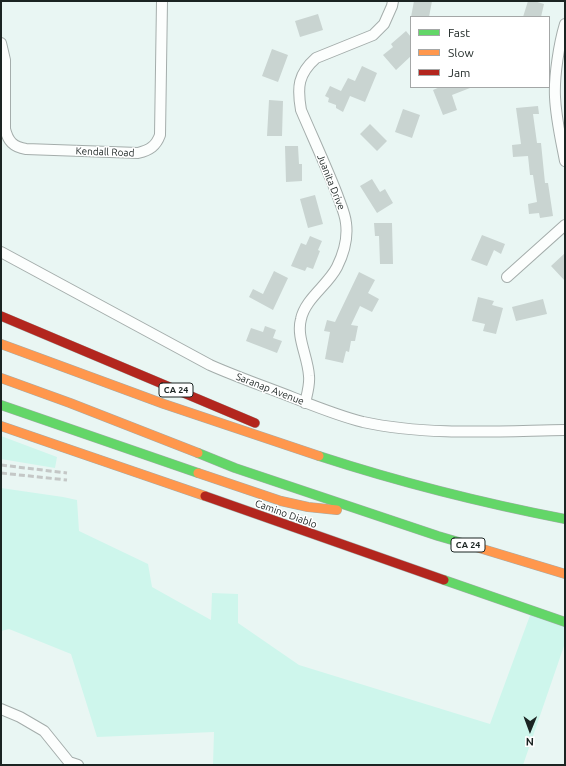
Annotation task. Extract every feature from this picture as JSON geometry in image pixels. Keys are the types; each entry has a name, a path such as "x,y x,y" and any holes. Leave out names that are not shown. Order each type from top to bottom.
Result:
{"main road":[{"name":"CA 24","path":"1,316 264,427 351,466 440,492 565,519"},
{"path":"1,344 165,405 351,466"},
{"name":"CA 24","path":"1,378 70,403 235,468 489,552 565,574"},
{"path":"1,405 281,501 308,507 373,514"},
{"name":"Camino Diablo","path":"1,426 565,622"},
{"path":"191,460 235,468"}],"street":[{"name":"Kendall Road","path":"1,43 5,60 5,129 7,138 18,148 138,153 146,151 153,147 160,135 162,1"},
{"name":"Juanita Drive","path":"305,402 310,376 301,338 301,318 304,309 334,272 343,253 347,234 343,210 300,110 298,97 300,81 308,65 316,58 373,35 384,24 393,1"},
{"path":"565,24 562,33 556,74 555,97 559,131 565,161"},
{"path":"507,278 565,225"},
{"name":"Saranap Avenue","path":"1,252 210,365 336,415 364,422 427,430 565,430"},
{"path":"1,709 20,717 44,731 69,762 78,765"}],"green space":[{"path":"1,436 57,457 55,468 1,459"},
{"path":"1,488 77,500 79,531 148,564 152,587 211,620 212,593 238,594 238,623 299,665 490,724 532,610 565,622 565,643 523,765 213,765 214,732 97,737 71,654 9,629 1,631"}],"building":[{"path":"414,1 432,1 429,16 411,16"},
{"path":"528,1 544,4 541,16 523,16"},
{"path":"318,14 323,30 300,37 295,21"},
{"path":"406,31 410,36 410,57 396,70 383,55 393,47 391,44"},
{"path":"272,49 288,55 278,82 262,76"},
{"path":"362,66 377,73 365,102 350,96 343,112 336,108 336,105 328,102 329,98 325,96 330,86 341,91 348,78 355,81"},
{"path":"438,88 470,88 452,95 457,110 443,115 433,90"},
{"path":"269,100 283,101 282,136 267,136"},
{"path":"538,106 539,114 533,114 537,143 541,143 545,183 548,183 553,216 540,218 539,213 529,214 528,204 537,202 533,175 530,175 528,156 513,157 512,145 521,144 516,108"},
{"path":"403,109 420,115 412,138 395,132"},
{"path":"370,124 387,141 377,151 360,134"},
{"path":"285,146 298,146 299,164 302,164 302,181 286,182"},
{"path":"372,179 380,192 385,189 393,203 377,213 360,186"},
{"path":"315,195 323,224 308,228 300,199"},
{"path":"374,223 392,223 393,264 380,264 379,236 375,236"},
{"path":"482,235 505,244 501,254 494,250 487,266 471,260"},
{"path":"310,236 322,241 313,269 307,267 305,271 291,266 301,243 306,245"},
{"path":"565,253 565,281 551,266"},
{"path":"274,271 288,278 273,310 249,297 253,289 263,294"},
{"path":"359,272 375,280 368,293 379,299 372,312 360,306 351,325 358,326 355,341 351,341 349,352 346,351 343,363 325,359 330,332 324,331 327,320 335,322"},
{"path":"478,297 494,301 492,305 503,308 496,334 483,331 485,324 472,321"},
{"path":"543,299 547,314 516,321 512,307"},
{"path":"265,326 276,330 273,338 282,341 277,353 246,341 251,328 263,332"}],"railway":[{"path":"1,465 67,473"},
{"path":"1,473 67,480"}],"traffic: fast":[{"path":"1,405 198,473"},
{"path":"198,453 235,468 438,536 476,547"},
{"path":"319,456 380,475 441,491 565,519"},
{"path":"444,580 565,622"}],"traffic: slow":[{"path":"1,344 164,404 319,456"},
{"path":"1,378 198,453"},
{"path":"1,426 205,496"},
{"path":"198,473 281,501 308,507 337,510"},
{"path":"476,547 565,574"}],"traffic: jam":[{"path":"1,316 255,423"},
{"path":"205,496 444,580"}]}
